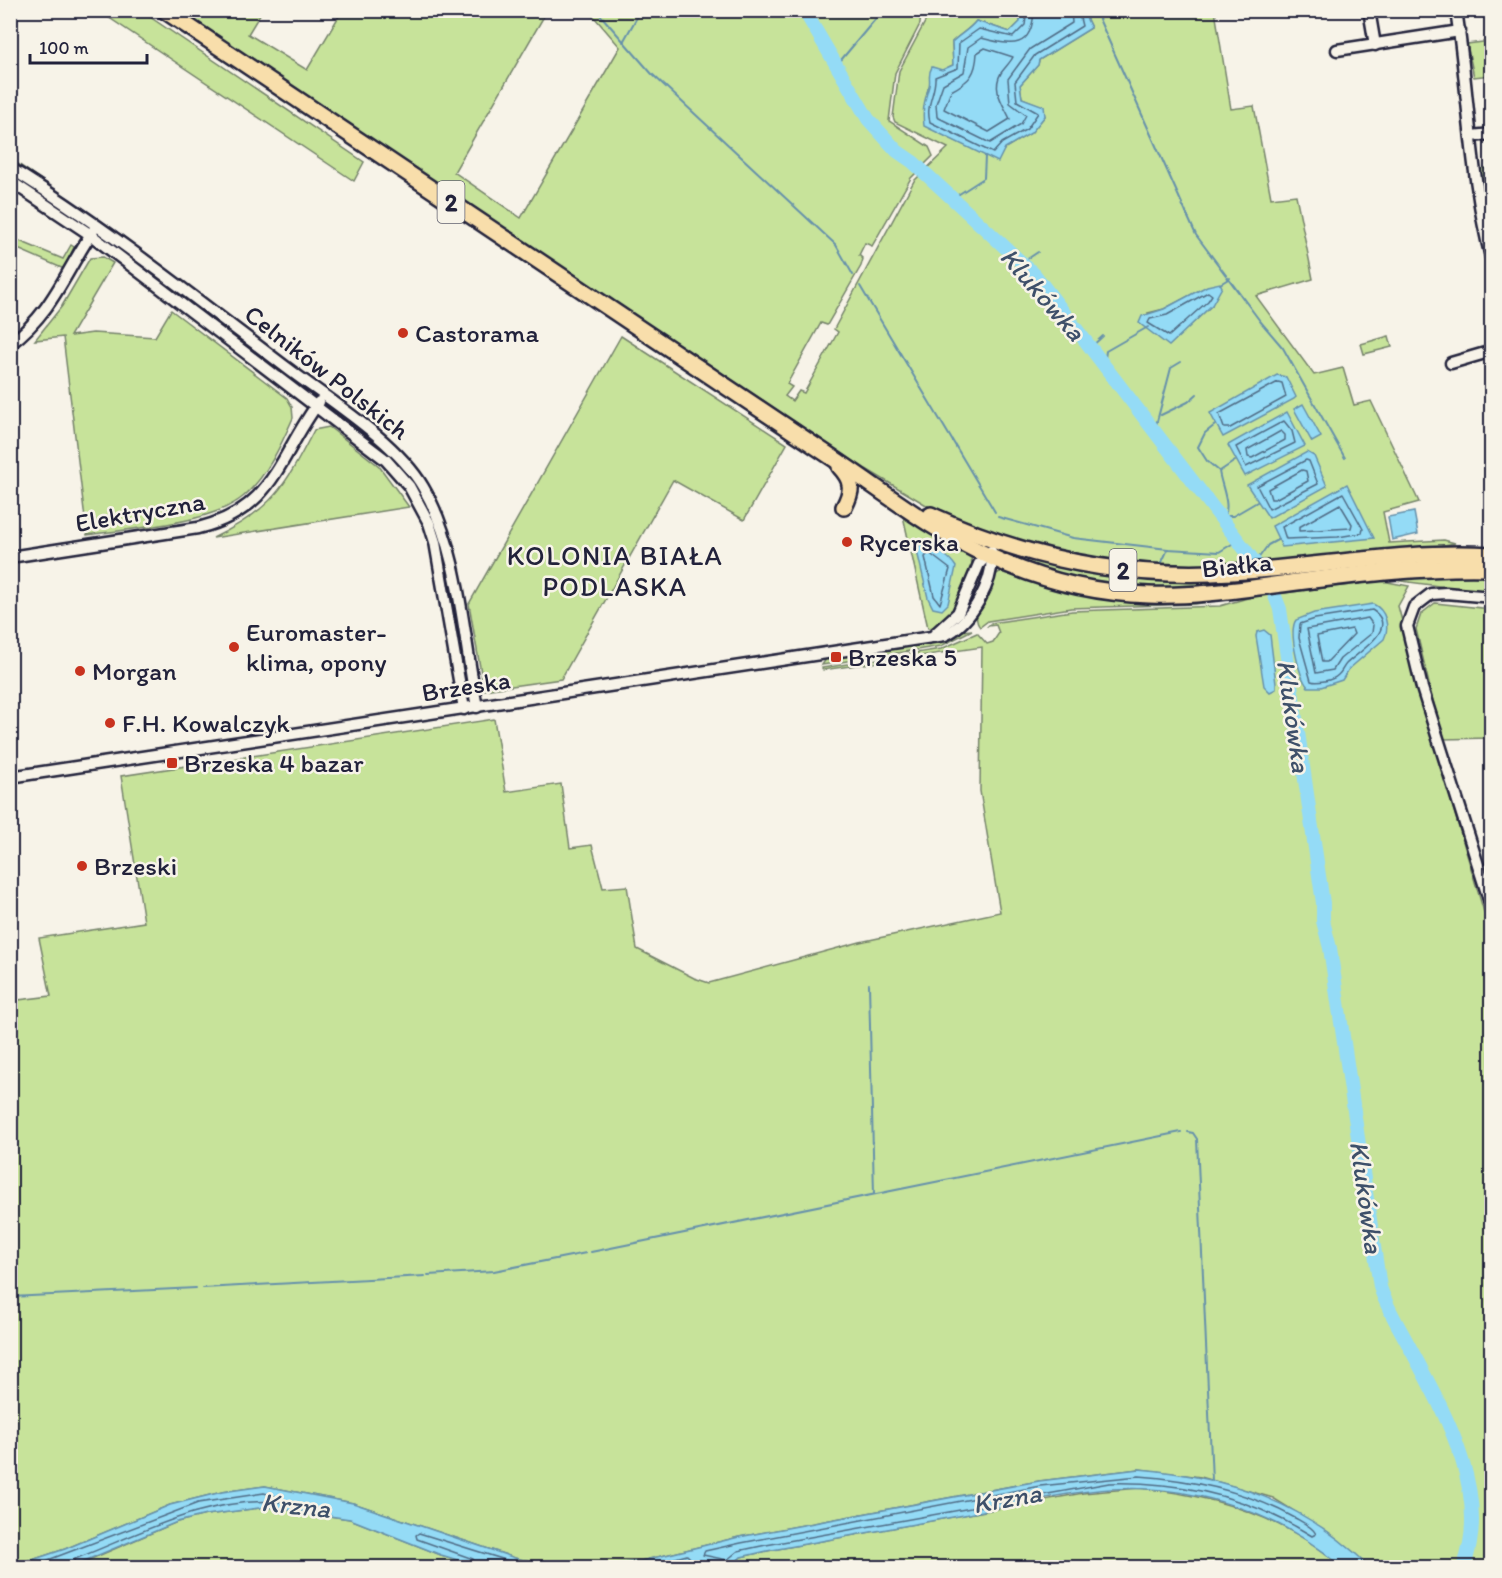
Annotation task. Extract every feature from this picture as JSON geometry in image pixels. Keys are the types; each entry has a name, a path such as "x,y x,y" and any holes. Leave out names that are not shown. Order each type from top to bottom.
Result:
{"highway":[{"name":"2","path":"164,10 853,471 921,519 989,555"},
{"path":"830,456 850,480 851,493 844,507"},
{"name":"2","path":"853,471 930,515 1007,545"},
{"name":"Białka","path":"1007,545 1067,561 1121,570 1177,574 1242,572 1420,555 1491,555"},
{"name":"Białka","path":"989,555 1044,578 1108,591 1174,595 1249,589 1420,569 1491,568"}],"street":[{"path":"1369,10 1375,45"},
{"path":"1456,10 1478,207 1491,261"},
{"path":"1337,50 1460,31"},
{"path":"1471,136 1491,134"},
{"name":"Celników Polskich","path":"10,168 323,395 389,446 406,464 422,485 453,572 477,707"},
{"name":"Celników Polskich","path":"10,181 94,230 399,472 434,521 464,709"},
{"path":"10,344 30,329 45,312 94,230"},
{"path":"1451,363 1491,351"},
{"name":"Elektryczna","path":"10,557 198,528 224,520 241,511 269,486 323,395"},
{"path":"984,537 989,555 1007,545"},
{"name":"Brzeska","path":"10,777 929,639 958,613 989,555"},
{"path":"1491,597 1431,594 1414,607 1407,626 1422,688 1491,909"}],"green space":[{"path":"99,11 141,11 364,162 354,181"},
{"path":"179,11 262,11 248,34 307,70 342,11 547,11 454,172 521,218 620,47 589,11 921,11 920,24 895,73 889,121 929,147 933,156 911,178 872,246 865,243 859,255 863,259 861,266 827,325 821,323 787,384 792,387 785,396 792,401 799,391 804,393 838,332 834,329 914,181 948,148 895,122 893,117 899,71 925,22 925,11 1021,11 1020,22 1010,32 976,21 955,39 952,42 953,65 936,76 926,98 925,126 960,143 1001,154 1005,148 1031,133 1045,116 1039,105 1022,98 1020,85 1038,65 1039,60 1091,28 1083,11 1215,11 1231,109 1254,106 1271,198 1296,195 1313,279 1256,296 1314,375 1343,368 1354,405 1371,401 1419,502 1383,512 1389,543 1444,540 1455,543 1417,550 1172,570 1029,548 933,509 866,469","holes":["1202,289 1212,305 1169,345 1148,313 1164,309"]},
{"path":"1491,41 1491,75 1474,77 1467,44"},
{"path":"11,159 123,236 272,349 106,227 11,162"},
{"path":"1491,167 1491,197 1483,198 1480,169"},
{"path":"10,237 63,259 71,245 74,247 64,269 11,246"},
{"path":"103,257 113,263 70,336 93,333 155,337 171,310 287,398 292,407 293,418 266,470 244,496 229,506 169,524 87,535 63,337 35,340 62,306 90,258"},
{"path":"621,336 787,444 744,520 673,480 561,679 484,690 469,604"},
{"path":"1389,336 1392,347 1364,354 1361,344"},
{"path":"329,427 379,466 409,507 213,538 250,517 275,495 294,467 314,430"},
{"path":"903,516 971,558 971,574 964,595 954,614 940,626 928,628"},
{"path":"1000,554 1019,555 1080,571 1110,576 1170,580 1251,578 1251,585 1169,592 1068,580"},
{"path":"1491,571 1491,593 1379,578 1323,585 1402,574"},
{"path":"1000,572 1041,584 1224,599 1196,604 1071,608 988,621 980,627 977,614 981,597 990,581"},
{"path":"1382,581 1409,586 1398,606 1446,784 1489,929 1491,1567 1370,1567 1331,1534 1273,1498 1201,1477 1139,1469 1039,1481 739,1537 641,1561 570,1567 518,1559 353,1503 265,1486 222,1492 170,1505 65,1549 11,1567 10,1001 51,996 39,938 144,922 121,776 494,719 506,792 561,784 570,848 592,845 603,888 627,886 637,949 694,978 709,983 860,942 1000,912 980,791 982,647 823,670 822,668 941,649 977,633 987,644 993,642 999,633 996,625 988,626 991,623 1072,611 1220,606 1251,597"},
{"path":"1435,603 1491,609 1491,738 1442,739 1416,629 1421,614"},
{"path":"972,630 941,646 822,665 826,659 935,642 962,631"},
{"path":"1139,1488 1194,1496 1248,1511 1297,1535 1342,1567 730,1568 741,1557 767,1551 1083,1493"},
{"path":"267,1507 350,1519 441,1555 481,1567 70,1568 177,1522 206,1515"}],"water":[{"path":"1021,11 1083,11 1091,28 1039,60 1038,65 1020,85 1022,98 1044,106 1045,116 1031,133 1005,148 998,162 924,126 924,106 932,67 942,70 953,65 952,42 976,21 1010,32 1020,22"},
{"path":"1220,283 1222,287 1212,305 1169,346 1139,323 1142,316 1164,309 1207,286"},
{"path":"1277,375 1286,377 1296,397 1223,437 1210,413"},
{"path":"1303,404 1321,437 1312,442 1294,409"},
{"path":"1287,412 1305,446 1245,476 1228,445"},
{"path":"1307,452 1314,456 1327,486 1269,518 1247,485"},
{"path":"1347,484 1374,538 1282,547 1272,526"},
{"path":"1414,512 1418,534 1392,540 1388,517"},
{"path":"920,544 930,546 940,552 956,567 948,604 942,610 933,608 928,598 917,551"},
{"path":"1373,604 1381,610 1386,619 1387,629 1384,639 1349,669 1342,680 1321,687 1308,687 1301,674 1294,643 1296,620 1314,613"},
{"path":"1264,630 1270,635 1276,684 1276,689 1270,692 1264,686 1256,636 1257,632"},
{"name":"Krzna","path":"1139,1469 1204,1479 1235,1486 1264,1497 1319,1525 1345,1544 1370,1567 1342,1567 1292,1531 1234,1506 1173,1491 1111,1489 1075,1493 767,1551 741,1557 730,1567 703,1563 684,1568 481,1567 441,1555 350,1519 267,1507 206,1515 177,1522 70,1567 11,1567 65,1549 170,1505 222,1492 265,1486 353,1503 518,1559 570,1567 641,1561 739,1537 1039,1481"}],"waterway":[{"path":"596,10 652,74 836,245 853,275"},
{"path":"623,42 641,10"},
{"name":"Klukówka","path":"804,10 868,119 897,151 913,162 1035,275 1269,581 1280,609 1323,903 1323,921 1330,948 1380,1287 1448,1423 1468,1481 1472,1511 1471,1540 1463,1568"},
{"path":"836,66 883,10"},
{"path":"1095,10 1196,235 1283,348 1345,458"},
{"path":"953,198 984,178 985,156"},
{"path":"1023,262 1038,252"},
{"path":"1220,284 1230,278"},
{"path":"860,286 995,512"},
{"path":"1104,366 1106,351 1148,327"},
{"path":"1090,348 1103,336"},
{"path":"1154,433 1171,368 1181,362"},
{"path":"1161,415 1188,402 1197,394"},
{"path":"1215,425 1205,433 1198,447 1207,461 1219,471 1226,503 1222,521"},
{"path":"1220,471 1235,461"},
{"path":"1226,516 1233,516 1257,502"},
{"path":"998,517 1073,538 1168,549 1219,552 1237,541"},
{"path":"1255,563 1268,545 1279,539"},
{"path":"1131,562 1161,564 1168,549"},
{"path":"869,984 874,1194"},
{"path":"591,1252 1181,1132"},
{"path":"1188,1132 1193,1133 1197,1139 1212,1481"},
{"path":"428,1275 494,1271 586,1253"},
{"path":"203,1288 425,1276"},
{"path":"10,1297 196,1288"}],"place":[{"name":"Castorama","path":"403,333"},
{"name":"Rycerska","path":"847,542"},
{"name":"Euromaster- klima, opony","path":"234,647"},
{"name":"Brzeska 5","path":"836,657"},
{"name":"Morgan","path":"80,671"},
{"name":"F.H. Kowalczyk","path":"110,723"},
{"name":"Brzeska 4 bazar","path":"172,763"},
{"name":"Brzeski","path":"82,866"}],"district":[{"name":"KOLONIA BIAŁA PODLASKA","path":"615,570"}]}
